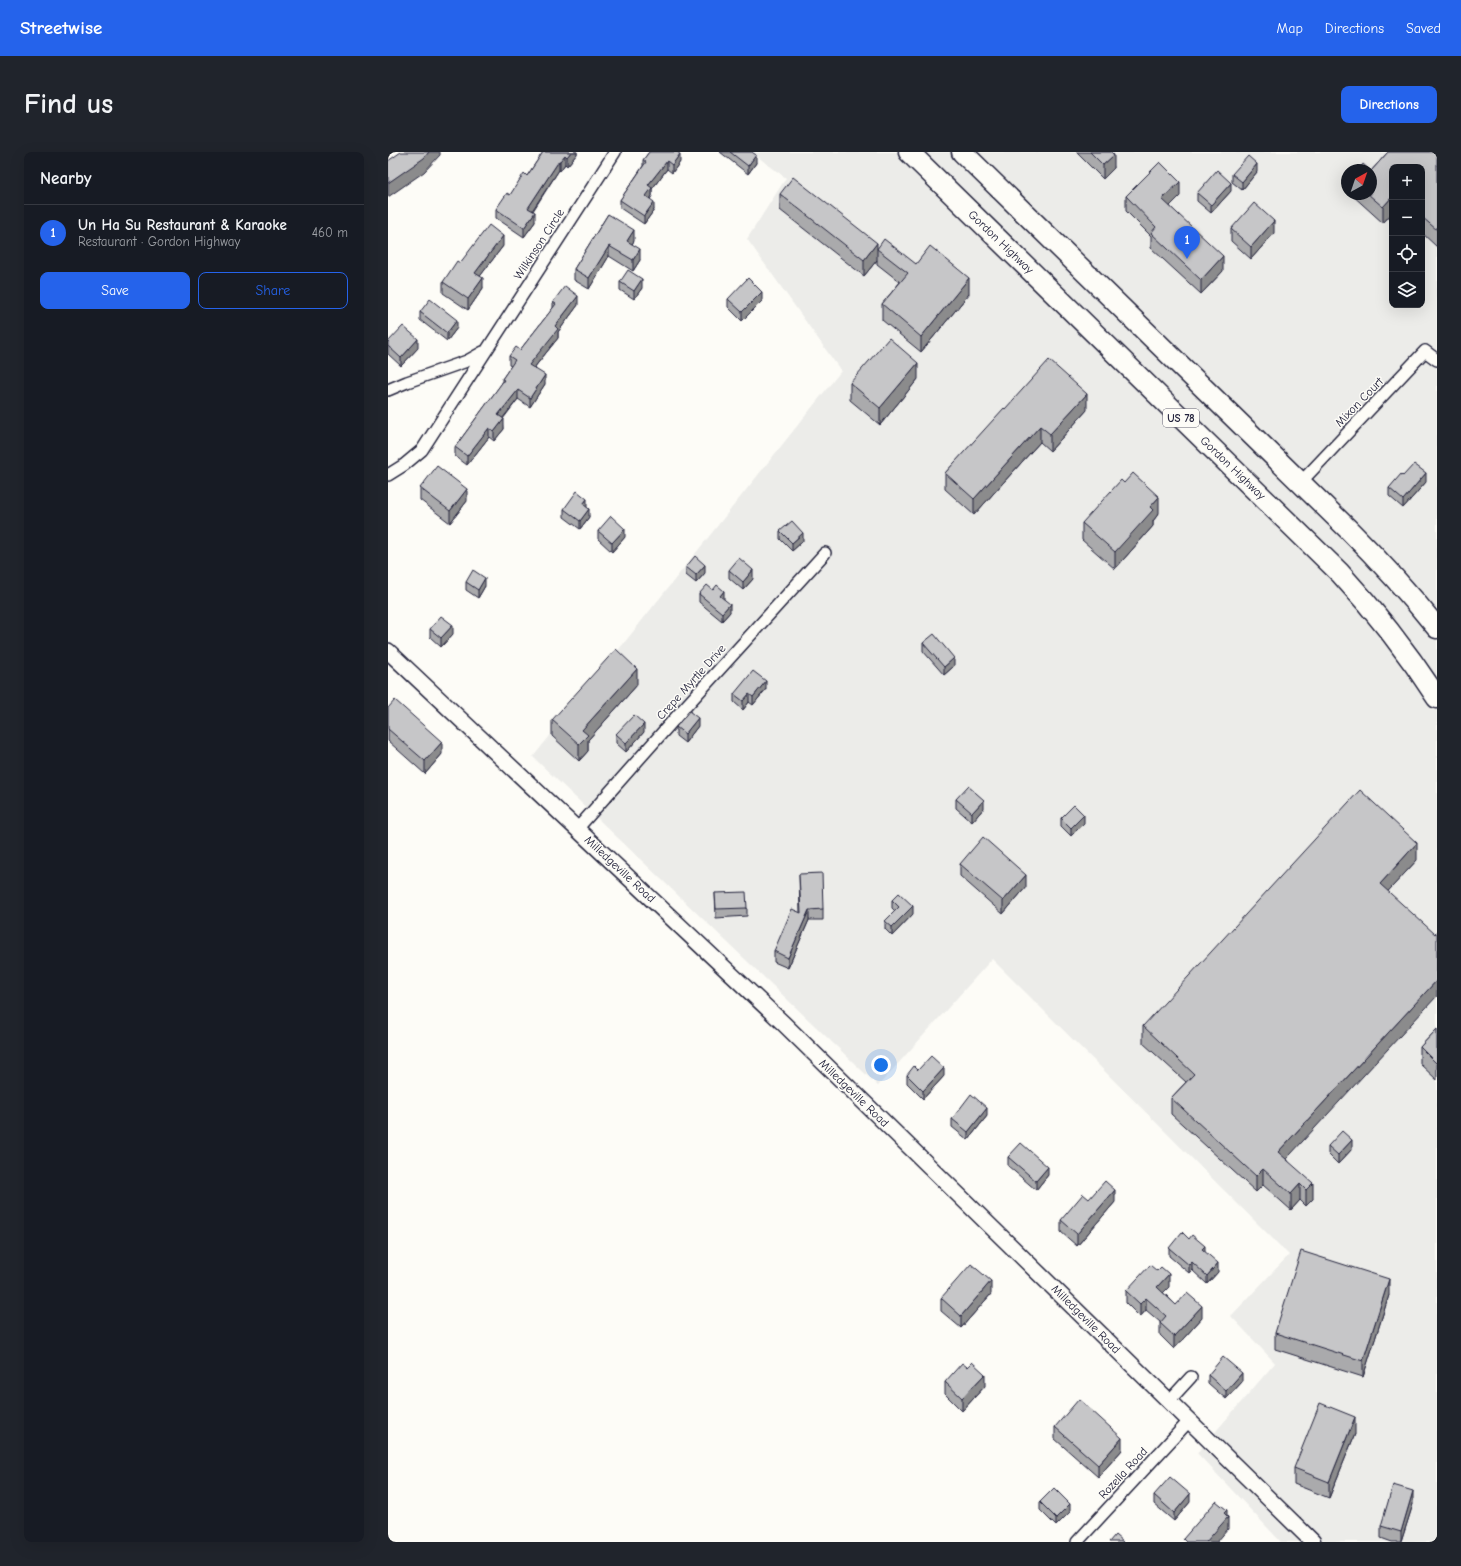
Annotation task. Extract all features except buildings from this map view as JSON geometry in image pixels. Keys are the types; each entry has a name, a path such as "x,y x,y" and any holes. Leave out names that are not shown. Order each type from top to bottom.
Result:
{"highway":[{"name":"Gordon Highway","path":"909,152 1340,573 1372,608 1399,643 1437,698"},
{"path":"962,152 1378,559 1410,594 1437,628"}],"street":[{"name":"Wilkinson Circle","path":"388,475 404,465 422,450 615,152"},
{"name":"Wilkinson Circle","path":"388,390 467,361 485,351"},
{"name":"Mixon Court","path":"1301,482 1425,351 1437,360"},
{"name":"Crepe Myrtle Drive","path":"577,829 825,553"},
{"name":"Milledgeville Road","path":"388,651 783,1023 1313,1542"},
{"path":"1169,1402 1191,1377"},
{"name":"Rozella Road","path":"1077,1542 1189,1421"}],"shaded area":[{"path":"751,152 1437,152 1437,1542 1281,1542 1197,1453 1275,1363 1231,1316 1289,1255 992,959 878,1086 533,757 841,371 747,239 786,178"}],"place":[{"name":"Un Ha Su Restaurant & Karaoke","path":"1187,259"}]}
